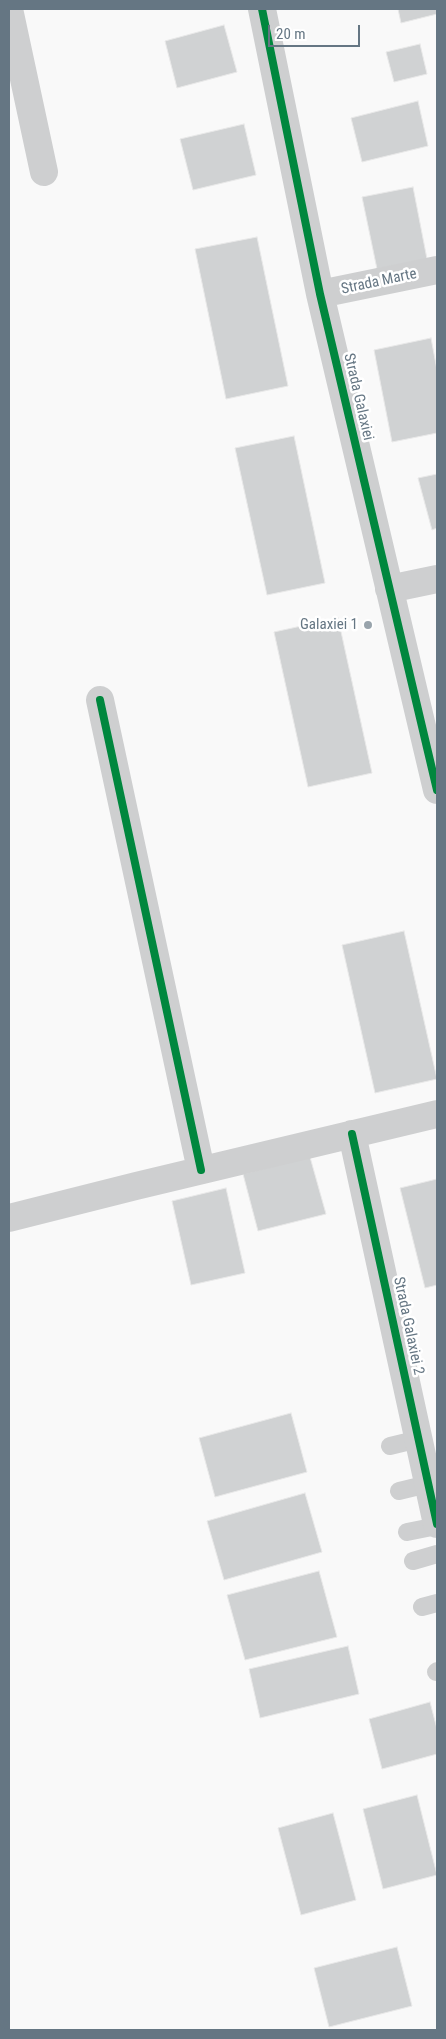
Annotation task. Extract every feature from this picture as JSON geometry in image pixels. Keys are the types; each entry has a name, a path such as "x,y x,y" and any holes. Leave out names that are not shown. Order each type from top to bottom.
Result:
{"street":[{"path":"9,9 44,172"},
{"name":"Strada Galaxiei","path":"262,9 320,294 437,790"},
{"name":"Strada Marte","path":"320,294 437,270"},
{"path":"389,589 437,579"},
{"path":"100,700 201,1170"},
{"path":"9,1218 437,1114"},
{"name":"Strada Galaxiei 2","path":"352,1134 437,1525"}],"lane":[{"path":"390,1446 419,1440"},
{"path":"399,1490 428,1484"},
{"path":"408,1532 437,1525"},
{"path":"413,1561 437,1554"}],"building":[{"path":"398,9 437,9 437,14 401,23"},
{"path":"224,25 237,72 177,88 165,41"},
{"path":"420,44 427,74 394,82 386,52"},
{"path":"418,101 428,146 362,162 351,118"},
{"path":"244,124 256,175 193,190 180,139"},
{"path":"413,187 427,259 377,269 362,197"},
{"path":"257,237 288,386 226,399 195,249"},
{"path":"431,338 437,370 437,433 392,442 374,350"},
{"path":"294,436 325,583 267,595 235,448"},
{"path":"437,474 437,528 432,530 418,478"},
{"path":"338,618 372,773 308,787 274,632"},
{"path":"404,931 437,1079 375,1093 342,945"},
{"path":"310,1157 326,1214 258,1231 243,1174"},
{"path":"437,1179 437,1285 425,1288 400,1188"},
{"path":"226,1188 245,1273 191,1285 172,1201"},
{"path":"291,1413 307,1472 215,1497 199,1438"},
{"path":"305,1493 322,1552 224,1580 207,1521"},
{"path":"319,1571 337,1637 245,1660 227,1595"},
{"path":"348,1646 359,1694 260,1718 249,1669"},
{"path":"430,1702 437,1729 437,1754 382,1769 369,1719"},
{"path":"417,1795 437,1875 383,1889 363,1809"},
{"path":"333,1813 356,1900 301,1915 278,1828"},
{"path":"397,1947 412,2006 329,2027 314,1968"}],"cycle path":[{"path":"262,9 320,294 437,790"},
{"path":"100,700 201,1170"},
{"path":"352,1134 437,1524"}],"place":[{"name":"Galaxiei 1","path":"368,625"}]}
